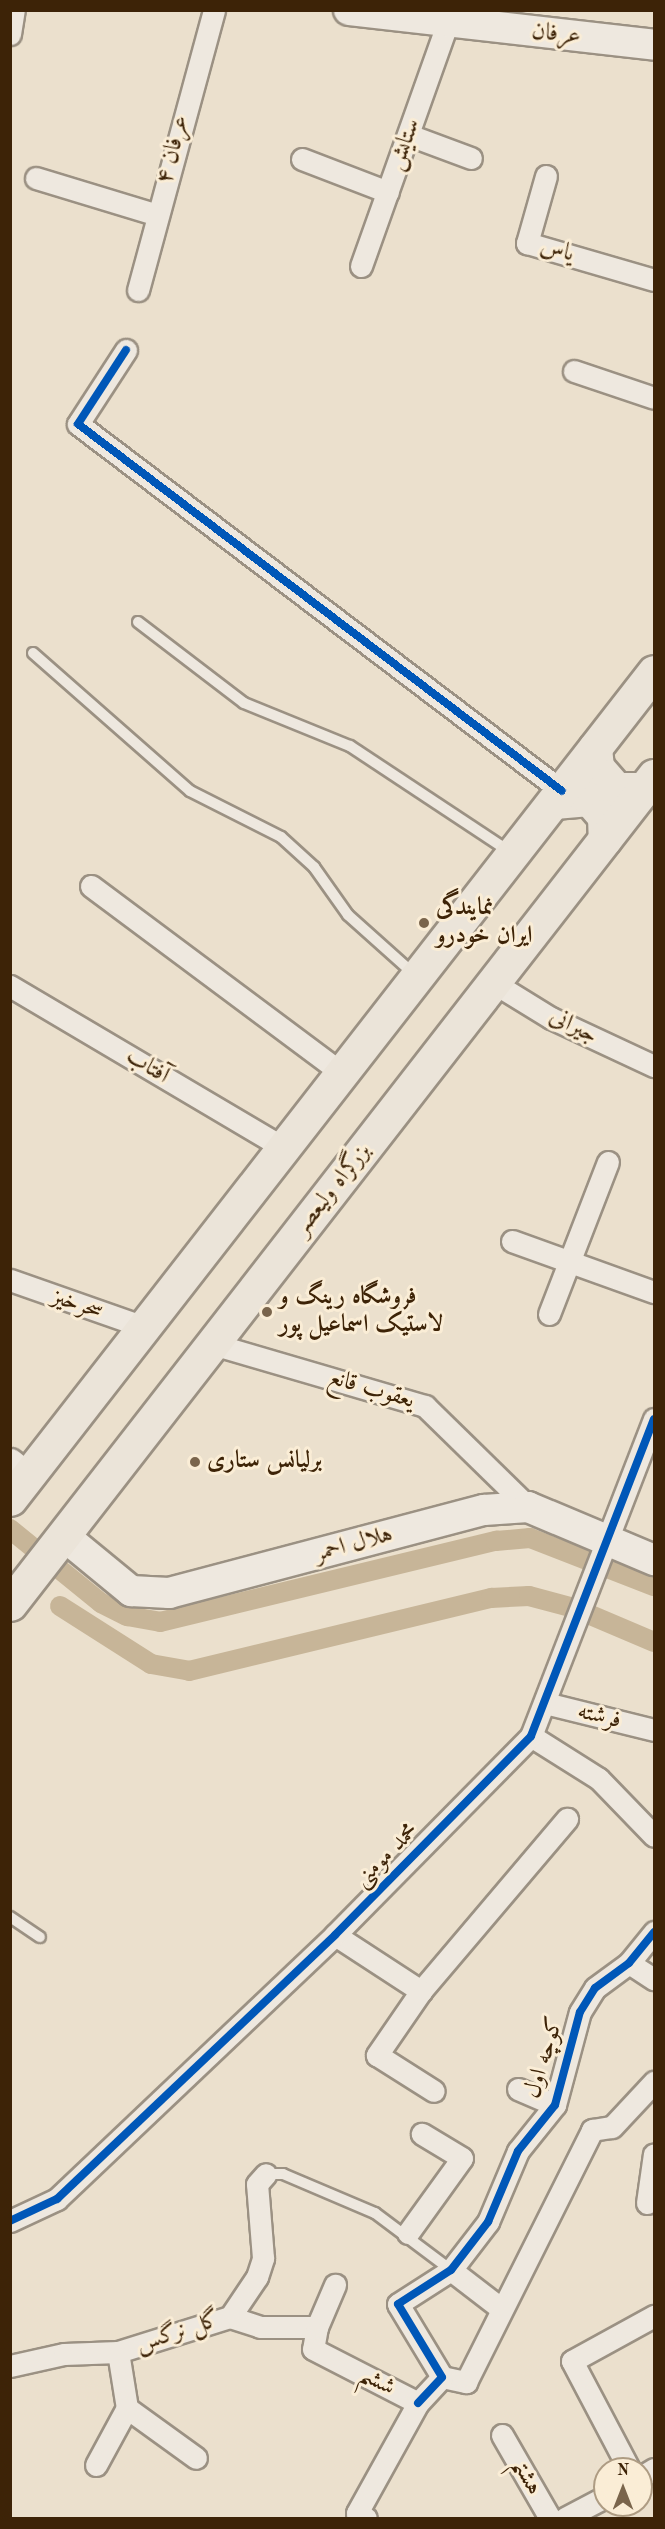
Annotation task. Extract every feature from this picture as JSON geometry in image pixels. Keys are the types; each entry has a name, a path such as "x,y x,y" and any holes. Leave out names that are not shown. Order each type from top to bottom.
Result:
{"highway":[{"path":"16,1480 144,1327 654,672"},
{"path":"595,748 597,767 616,789 650,782"},
{"name":"بزرگراه ولیعصر","path":"10,1604 650,782"},
{"path":"558,796 589,799 604,816 605,839"}],"main road":[{"name":"عرفان","path":"349,10 451,17 654,45"},
{"name":"هلال احمر","path":"64,1536 131,1591 170,1593 483,1510 528,1508 608,1548 654,1560"}],"street":[{"path":"10,34 14,10"},
{"name":"عرفان ۴","path":"138,290 214,10"},
{"name":"ستایش","path":"361,267 451,17"},
{"path":"409,135 471,158"},
{"path":"302,159 388,192"},
{"name":"یاس","path":"546,176 527,243 654,280"},
{"path":"36,178 158,215"},
{"path":"126,350 78,424 558,796"},
{"path":"574,371 654,398"},
{"path":"91,886 342,1073"},
{"name":"جیرانی","path":"494,983 551,1018 654,1065"},
{"name":"آفتاب","path":"10,986 284,1148"},
{"path":"549,1314 608,1162"},
{"path":"512,1241 654,1292"},
{"name":"سحرخیز","path":"10,1281 144,1327"},
{"name":"یعقوب قانع","path":"213,1344 425,1406 528,1508"},
{"name":"محمد مومنی","path":"10,2221 57,2199 335,1935 531,1736 608,1548 654,1419"},
{"name":"فرشته","path":"544,1703 654,1730"},
{"path":"531,1736 599,1779 654,1836"},
{"path":"434,2091 377,2055 421,1991 567,1819"},
{"name":"کوچه اول","path":"441,2377 398,2304 451,2270 488,2222 518,2151 555,2105 580,2012 595,1988 629,1963 654,1932"},
{"path":"335,1935 421,1991"},
{"path":"629,1963 654,1979"},
{"path":"418,2403 441,2377 466,2382 499,2307 592,2130 612,2127 654,2082"},
{"path":"518,2089 555,2105"},
{"path":"408,2233 462,2158 422,2134"},
{"path":"647,2203 654,2154"},
{"name":"گل نرگس","path":"10,2366 64,2354 118,2352 230,2317 257,2277 263,2258 257,2184 266,2174"},
{"path":"451,2270 499,2307"},
{"path":"230,2317 260,2327 316,2327 334,2284"},
{"path":"623,2457 572,2361 654,2316"},
{"name":"ششم","path":"316,2327 313,2349 418,2403 357,2513 366,2518"},
{"path":"96,2465 127,2408 118,2352"},
{"path":"127,2408 196,2458"},
{"name":"هشتم","path":"502,2435 550,2518"},
{"path":"566,2518 593,2503"}],"lane":[{"path":"138,622 244,703 350,746 512,855"},
{"path":"33,652 190,791 281,837 314,867 348,915 417,977"},
{"path":"10,1917 40,1937"},
{"name":"گل نرگس","path":"266,2174 283,2174 328,2190 408,2233 451,2270"}],"waterway":[{"path":"10,1529 101,1603 127,1616 160,1622 496,1541 530,1538 654,1586"},
{"path":"60,1606 151,1664 189,1671 491,1598 529,1596 574,1608 654,1642"}],"cycle path":[{"path":"126,350 78,424 562,791"},
{"path":"10,2221 57,2199 335,1935 531,1736 654,1419"},
{"path":"418,2403 442,2377 398,2304 451,2270 488,2222 518,2151 555,2105 580,2012 595,1988 629,1963 654,1932"}],"place":[{"name":"نمایندگی ایران خودرو","path":"424,923"},
{"name":"فروشگاه رینگ و لاستیک اسماعیل پور","path":"267,1312"},
{"name":"برلیانس ستاری","path":"195,1462"}]}
